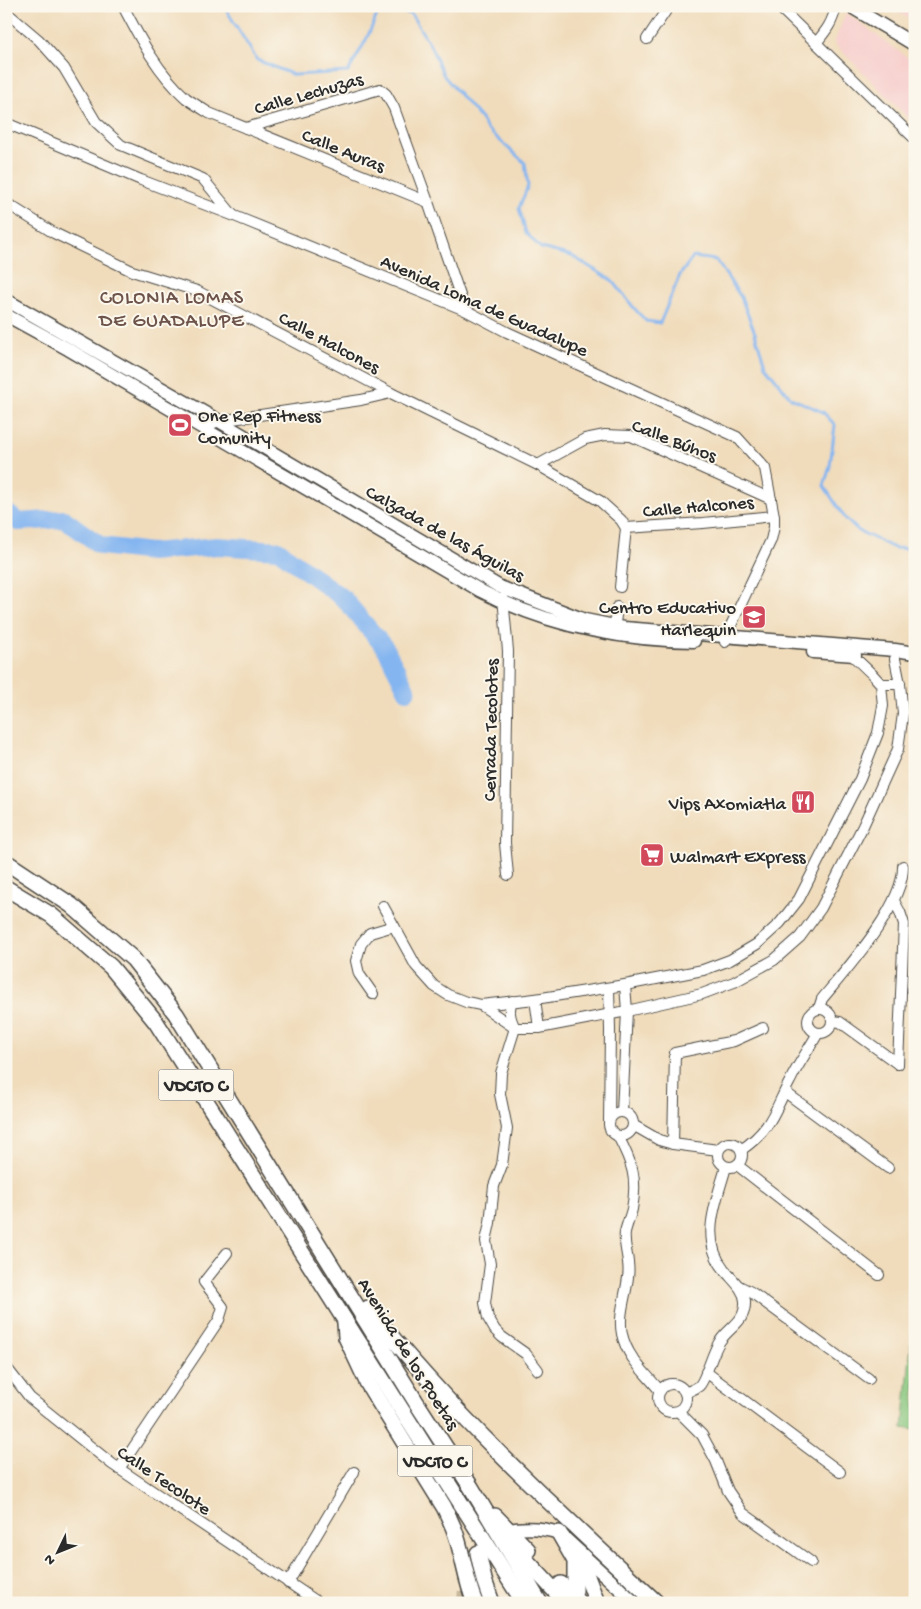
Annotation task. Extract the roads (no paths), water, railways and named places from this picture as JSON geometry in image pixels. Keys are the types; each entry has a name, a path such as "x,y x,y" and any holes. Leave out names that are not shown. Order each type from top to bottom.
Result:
{"highway":[{"name":"VDCTO C","path":"6,862 71,905 133,959 176,1014 324,1253"},
{"name":"VDCTO C","path":"6,888 51,915 111,967 156,1022 345,1319"},
{"name":"Avenida de los Poetas","path":"324,1253 471,1487 540,1603"},
{"path":"324,1253 388,1333 438,1390 519,1472 657,1603"},
{"name":"Avenida de los Poetas","path":"345,1319 524,1603"},
{"path":"345,1319 346,1337 368,1384 450,1519 455,1531 470,1592 475,1603"},
{"path":"471,1487 518,1552 573,1599"},
{"path":"559,1533 575,1561 573,1599"},
{"path":"579,1550 597,1603"},
{"path":"479,1552 484,1580 492,1603"}],"main road":[{"path":"850,6 915,45"},
{"name":"Calzada de las Águilas","path":"6,300 219,422 500,587 614,630"},
{"name":"Calzada de las Águilas","path":"6,315 68,349 504,603 558,621 671,641 725,639 895,650 915,653"},
{"name":"Calzada de las Águilas","path":"725,639 837,655 915,661"},
{"path":"515,1529 544,1528 559,1533 635,1603"},
{"path":"470,1566 479,1552"}],"street":[{"name":"Calle Lechuzas","path":"122,6 162,74 187,99 209,112 246,128 380,89 386,94 394,108 465,310"},
{"path":"647,39 669,6"},
{"path":"778,6 915,139"},
{"path":"816,43 829,28 834,18 836,6"},
{"path":"9,14 39,40 64,68 96,122 121,144 203,179 232,214"},
{"name":"Avenida Loma de Guadalupe","path":"6,123 141,180 232,214 465,310 507,332 737,437 765,468 774,516 774,527 771,540 725,639"},
{"name":"Calle Auras","path":"246,128 428,202"},
{"name":"Calle Halcones","path":"6,202 54,233 132,271 197,291 391,393 538,465 600,501 621,520 626,528 620,587"},
{"path":"202,428 219,422 361,400 391,393"},
{"name":"Calle Búhos","path":"538,465 585,439 605,434 631,436 771,499"},
{"name":"Calle Halcones","path":"626,528 703,524 774,516"},
{"name":"Cerrada Tecolotes","path":"500,587 504,603 508,650 505,843 508,875"},
{"path":"614,630 618,607"},
{"path":"383,906 416,966 434,986 448,996 481,1005 609,988 703,970 730,960 757,944 780,923 800,899 860,779 878,733 883,706 881,684 852,655"},
{"path":"481,1005 515,1028 539,1028 702,994 734,982 774,960 800,937 821,908 898,749 903,714 895,659"},
{"path":"881,684 900,684"},
{"path":"819,1008 822,999 864,948 894,901 904,874 904,866"},
{"path":"833,1021 840,1022 898,1064 904,924 894,901"},
{"path":"373,994 359,974 356,961 361,944 370,933 394,926"},
{"path":"622,1112 627,1011 625,985"},
{"path":"609,988 609,1123 611,1131 618,1136 631,1162 634,1185 632,1209 625,1232 629,1275 622,1312 622,1334 630,1355 638,1367 660,1391"},
{"path":"535,999 539,1028"},
{"path":"512,1001 509,1009 510,1019 515,1028 501,1073 500,1094 507,1128 502,1165 494,1186 486,1241 490,1264 485,1303 488,1318 495,1330 502,1338 526,1354 538,1370"},
{"path":"819,1008 829,1012 833,1021 830,1029 822,1034 812,1031 808,1020 809,1014 819,1008"},
{"path":"673,1144 675,1053 734,1041 763,1028"},
{"path":"610,1030 626,1030"},
{"path":"741,1150 753,1142 769,1125 789,1082 818,1033"},
{"path":"786,1092 888,1168"},
{"path":"609,1123 614,1114 622,1112 631,1117 633,1125 630,1133 618,1136"},
{"path":"633,1125 659,1140 673,1144 718,1150"},
{"path":"685,1393 700,1386 711,1356 720,1340 735,1326 744,1313 745,1298 723,1268 711,1244 711,1219 731,1166 742,1158 741,1150 736,1144 728,1142 718,1150 720,1162 731,1166 879,1275"},
{"path":"118,1469 219,1320 223,1307 204,1282 227,1253"},
{"path":"738,1286 750,1292 869,1379"},
{"name":"Calle Tecolote","path":"6,1367 30,1398 118,1469 318,1603"},
{"path":"706,1372 840,1472"},
{"path":"673,1384 685,1393 685,1404 673,1413 663,1410 658,1401 663,1387 673,1384"},
{"path":"678,1411 702,1436 716,1461 728,1492 743,1513 811,1562"},
{"path":"288,1583 354,1472"}],"waterway":[{"path":"224,6 257,60 294,75 348,72 383,7 411,14 430,45 444,76 481,119 487,129 525,163 528,186 519,208 526,233 541,248 572,256 613,281 646,321 660,323 680,275 693,257 716,260 741,297 765,366 791,398 823,412 835,425 830,466 824,486 845,518 859,531 894,548 915,549"},
{"path":"6,512 18,522 64,519 101,546 151,552 217,546 278,550 344,599 386,649 407,691"}],"tunnel":[{"path":"463,1603 464,1586 467,1576"}],"place":[{"name":"One Rep Fitness Comunity","path":"180,425"},
{"name":"Centro Educativo Harlequin","path":"754,617"},
{"name":"Vips Axomiatla","path":"803,802"},
{"name":"Walmart Express","path":"652,855"}],"district":[{"name":"COLONIA LOMAS DE GUADALUPE","path":"172,308"}]}
